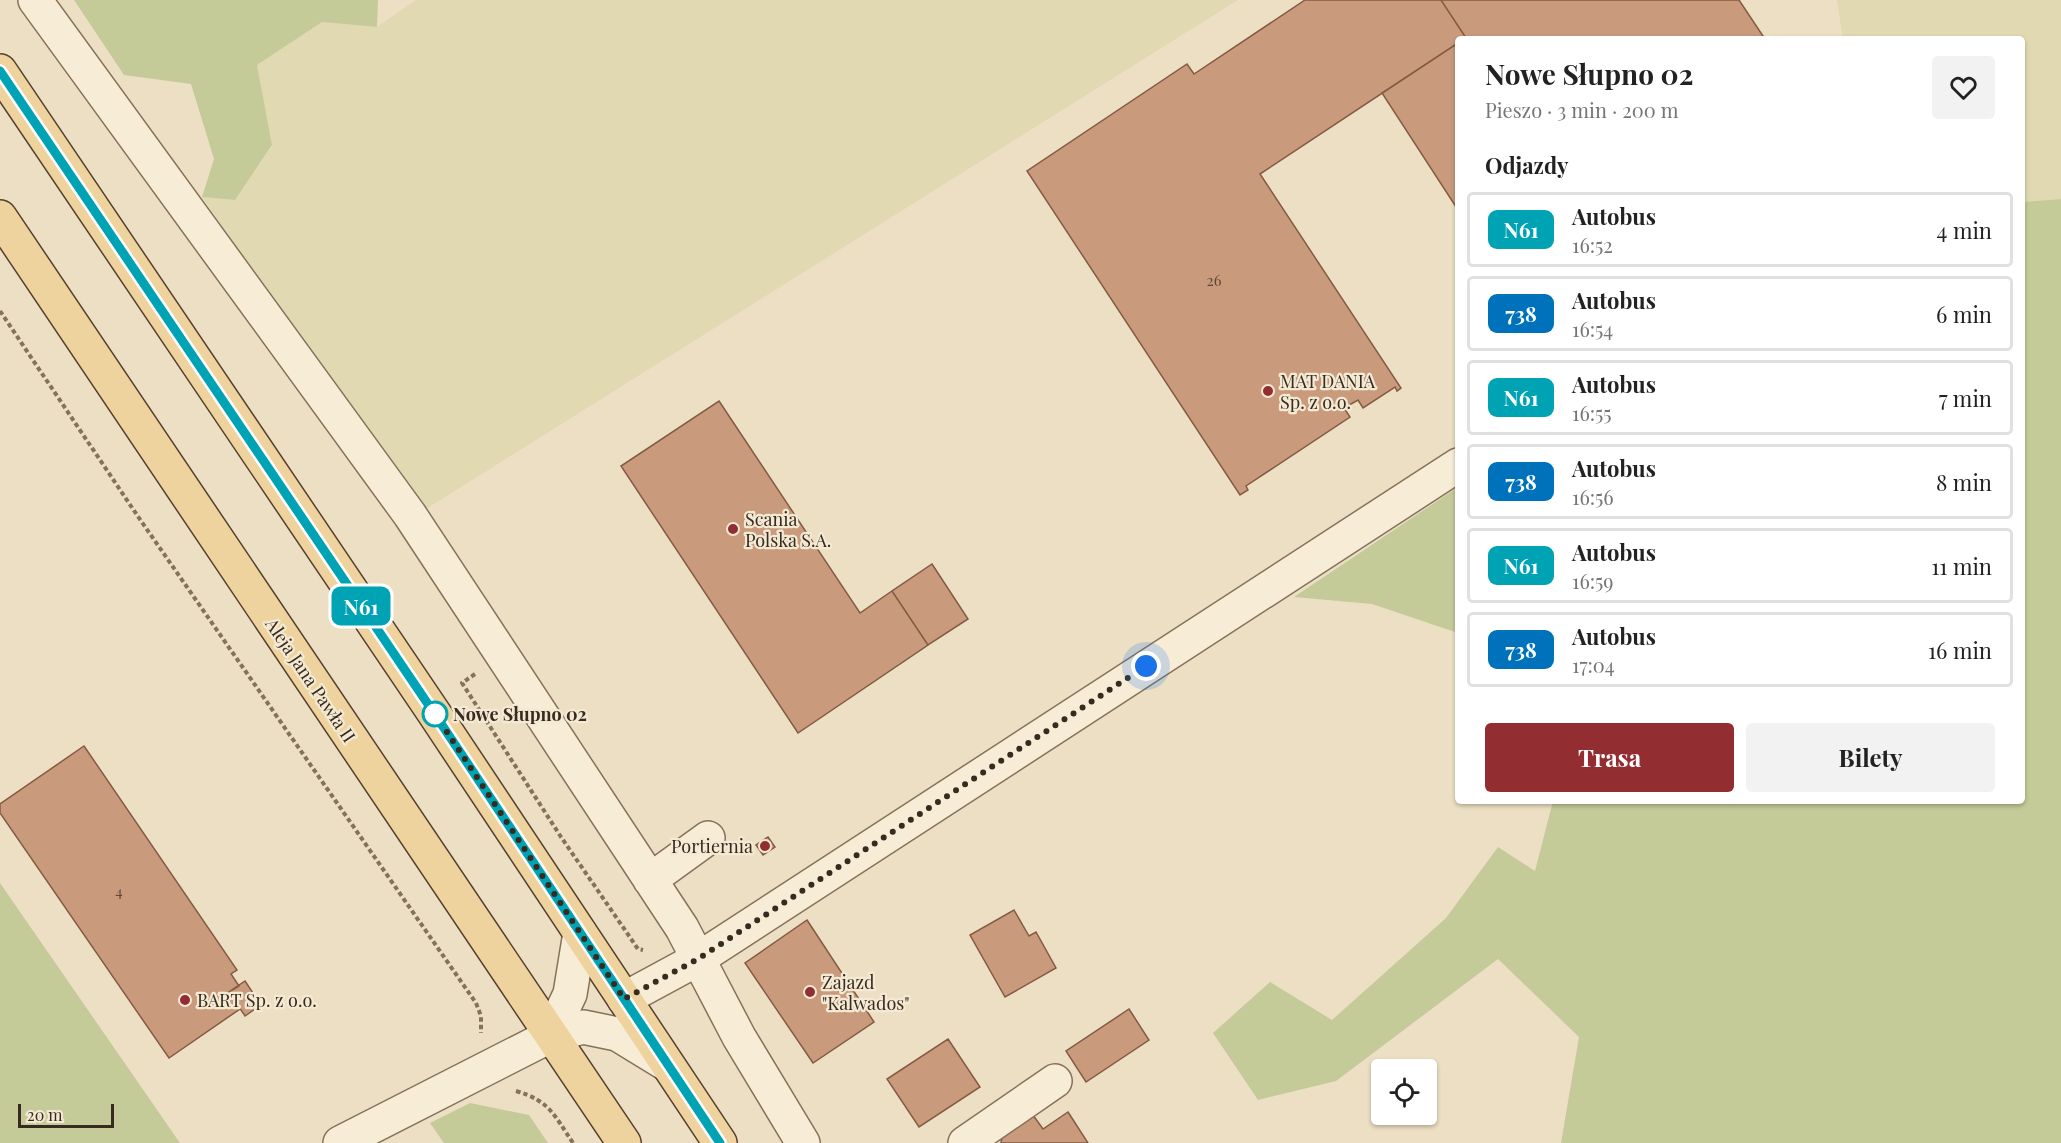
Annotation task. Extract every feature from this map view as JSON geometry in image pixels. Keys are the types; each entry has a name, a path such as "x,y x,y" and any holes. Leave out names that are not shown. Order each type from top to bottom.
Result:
{"main road":[{"path":"0,71 434,713 720,1143"},
{"name":"Aleja Jana Pawła II","path":"0,217 624,1143"}],"street":[{"path":"35,0 410,515 503,654 692,947 739,1037 803,1143"},
{"path":"624,999 692,947 1455,467"},
{"path":"650,880 708,838"},
{"path":"550,1036 570,994 580,933"},
{"path":"340,1143 550,1036 583,1027 617,1034 666,1064"},
{"path":"965,1143 1055,1081"}],"path":[{"path":"0,311 139,518 476,1003 481,1016 481,1040"},
{"path":"503,654 462,683 561,837 638,949 653,953 692,947"},
{"path":"507,1088 531,1095 545,1103 573,1143"}],"shaded area":[{"path":"416,0 1238,0 421,512 202,197 235,200 272,146 257,65 322,22 377,27"},
{"path":"1837,0 2061,0 2061,199 2025,202 2025,36 1843,36"}],"green space":[{"path":"74,0 378,0 377,27 322,22 257,65 272,145 235,200 202,197 214,159 191,84 124,75"},
{"path":"2061,199 2061,1143 1561,1143 1579,1037 1498,959 1336,1081 1258,1100 1213,1033 1270,982 1332,1020 1446,918 1498,847 1535,871 1552,804 2025,804 2025,202"},
{"path":"1455,489 1455,632 1372,604 1294,597"},
{"path":"0,883 180,1143 0,1143"},
{"path":"470,1103 529,1115 548,1143 444,1143 430,1123"}],"building":[{"path":"1305,0 1441,0 1465,36 1455,36 1455,45 1260,174 1401,388 1397,391 1395,387 1363,408 1358,400 1344,408 1350,417 1246,486 1248,490 1240,495 1027,171 1187,64 1194,74"},
{"path":"1441,0 1739,0 1763,36 1465,36"},
{"path":"1455,45 1455,205 1382,93"},
{"name":"Scania Polska S.A.","path":"719,401 860,613 892,591 928,645 798,733 621,466"},
{"path":"932,564 968,619 928,645 892,591"},
{"path":"84,746 237,970 231,974 239,986 229,992 240,1009 169,1058 0,813 0,804"},
{"name":"Portiernia","path":"768,837 775,847 763,855 756,845"},
{"path":"1014,910 1029,936 1036,932 1056,968 1005,997 970,935"},
{"name":"Zajazd \"Kalwados\"","path":"807,920 874,1022 813,1063 745,963"},
{"path":"245,981 261,1005 245,1016 229,992"},
{"path":"1129,1009 1149,1040 1086,1082 1066,1051"},
{"path":"948,1039 980,1087 919,1127 887,1079"},
{"path":"1068,1112 1088,1143 1001,1143 1002,1136 1033,1115 1043,1129"}],"bus line":[{"name":"N61","path":"0,71 434,713 720,1143"}],"place":[{"name":"MAT DANIA Sp. z o.o.","path":"1268,391"},
{"name":"Scania Polska S.A.","path":"733,529"},
{"name":"Nowe Słupno 02","path":"435,714"},
{"name":"Portiernia","path":"765,846"},
{"name":"Zajazd \"Kalwados\"","path":"810,992"},
{"name":"BART Sp. z o.o.","path":"185,1000"}],"route":[{"path":"435,714 624,999 698,959 1146,666"}]}
